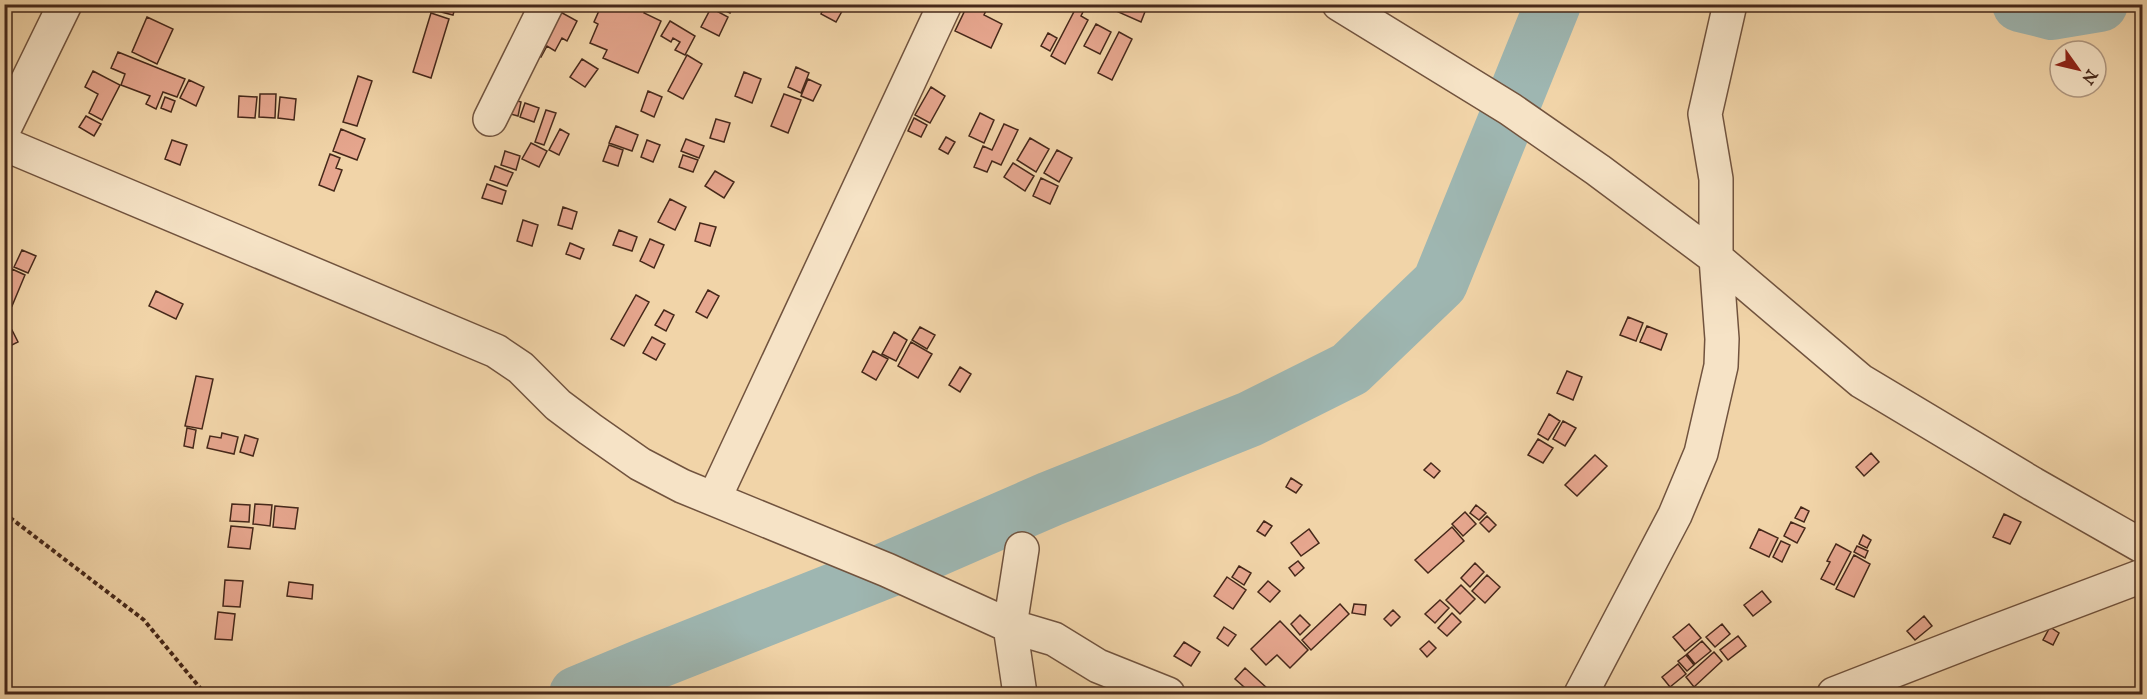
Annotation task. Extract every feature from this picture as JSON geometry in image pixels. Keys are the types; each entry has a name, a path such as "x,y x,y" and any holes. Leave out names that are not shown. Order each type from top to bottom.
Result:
{"street":[{"path":"4,129 65,4"},
{"path":"490,119 547,4"},
{"path":"714,499 945,4"},
{"path":"1339,4 1375,16 1598,170 1716,258 1861,381 2142,546"},
{"path":"1581,694 1675,515 1701,453 1721,366 1722,339 1716,258 1716,179 1705,114 1730,4"},
{"path":"4,144 495,351 521,368 558,405 631,458 682,486 887,570 1010,626 1054,639 1098,666 1168,694"},
{"path":"1020,694 1010,626 1022,549"},
{"path":"1834,694 2142,576"}],"path":[{"path":"4,513 144,620 205,694"}],"building":[{"path":"439,4 456,4 453,15 437,11"},
{"path":"602,4 648,4 644,13 661,21 638,73 603,58 607,50 590,43 598,24 594,22"},
{"path":"711,4 734,4 730,13"},
{"path":"797,4 810,4 807,10"},
{"path":"826,4 846,4 836,22 821,14"},
{"path":"968,4 989,4 984,15 1002,24 991,48 955,31"},
{"path":"1078,4 1087,4 1081,16 1088,20 1065,64 1051,56"},
{"path":"1118,4 1148,4 1141,22 1116,11"},
{"path":"711,8 728,17 719,36 701,27"},
{"path":"555,9 577,21 567,41 562,38 555,51 547,46 541,57 531,52"},
{"path":"431,13 449,19 431,78 413,72"},
{"path":"147,17 173,29 157,64 132,52"},
{"path":"670,21 695,36 685,55 675,50 680,42 673,38 671,42 661,36"},
{"path":"1096,24 1111,32 1100,54 1084,46"},
{"path":"1119,32 1132,39 1112,80 1098,73"},
{"path":"1048,33 1057,38 1050,51 1041,46"},
{"path":"118,52 185,79 177,97 163,92 156,109 146,104 150,96 121,85 125,74 111,68"},
{"path":"687,55 702,64 683,99 668,91"},
{"path":"582,59 598,69 585,87 570,77"},
{"path":"796,67 809,73 801,93 788,87"},
{"path":"93,71 120,85 102,120 89,113 98,94 85,87"},
{"path":"744,72 761,79 752,103 735,96"},
{"path":"358,76 372,81 357,126 343,122"},
{"path":"808,79 821,85 813,101 801,96"},
{"path":"189,80 204,87 196,106 180,98"},
{"path":"931,87 945,96 930,123 915,115"},
{"path":"648,91 662,97 654,117 641,111"},
{"path":"260,94 276,94 275,118 259,117"},
{"path":"784,94 801,100 788,133 771,126"},
{"path":"239,96 257,97 255,118 238,117"},
{"path":"165,97 175,101 171,112 161,108"},
{"path":"280,97 296,99 294,120 278,118"},
{"path":"507,98 521,102 518,116 503,112"},
{"path":"525,103 539,108 534,122 520,117"},
{"path":"546,110 556,113 544,145 535,142"},
{"path":"980,113 994,120 984,143 969,136"},
{"path":"86,116 101,124 94,136 79,127"},
{"path":"914,118 927,125 921,137 908,131"},
{"path":"716,119 730,123 724,142 710,138"},
{"path":"1004,124 1018,130 1001,165 992,161 987,172 974,167 983,146 992,150"},
{"path":"616,126 638,135 632,151 609,143"},
{"path":"341,129 365,139 357,160 333,151"},
{"path":"560,129 569,134 559,155 549,150"},
{"path":"946,137 955,142 948,154 939,149"},
{"path":"1030,138 1049,149 1036,172 1017,160"},
{"path":"686,139 704,146 699,158 681,151"},
{"path":"172,140 187,145 180,165 165,159"},
{"path":"647,140 660,145 653,162 641,157"},
{"path":"531,143 547,151 539,167 522,159"},
{"path":"609,145 623,150 618,166 603,161"},
{"path":"1057,150 1072,158 1059,182 1044,173"},
{"path":"505,151 520,156 516,170 501,165"},
{"path":"330,154 340,158 336,168 342,170 334,191 319,185"},
{"path":"683,155 698,160 693,172 679,167"},
{"path":"1013,163 1034,176 1025,191 1004,177"},
{"path":"495,166 513,173 507,186 490,180"},
{"path":"715,171 734,182 724,198 705,186"},
{"path":"1041,178 1058,186 1050,204 1033,196"},
{"path":"487,184 506,191 502,204 482,198"},
{"path":"670,199 686,207 675,230 658,222"},
{"path":"563,207 577,212 572,229 558,225"},
{"path":"523,220 538,225 532,246 517,241"},
{"path":"700,223 716,227 710,246 695,241"},
{"path":"619,230 637,237 632,251 613,245"},
{"path":"650,239 664,245 654,268 640,261"},
{"path":"570,243 584,249 580,259 566,254"},
{"path":"22,250 36,256 28,273 14,267"},
{"path":"12,269 25,275 12,306 4,303 4,287"},
{"path":"708,290 719,296 707,318 696,312"},
{"path":"156,291 183,304 176,319 149,306"},
{"path":"636,295 649,302 624,346 611,339"},
{"path":"664,310 674,315 666,331 655,325"},
{"path":"1628,317 1643,323 1636,341 1620,335"},
{"path":"1647,326 1667,334 1661,350 1640,342"},
{"path":"920,327 935,335 927,349 912,340"},
{"path":"12,330 18,342 4,349 4,333"},
{"path":"894,332 907,340 896,361 882,354"},
{"path":"652,337 665,344 656,360 643,353"},
{"path":"911,342 932,354 918,378 898,366"},
{"path":"873,351 888,359 876,380 862,372"},
{"path":"960,367 971,374 960,392 949,385"},
{"path":"1567,371 1582,377 1573,400 1557,393"},
{"path":"196,376 213,379 202,429 185,426"},
{"path":"1549,414 1560,421 1548,440 1538,434"},
{"path":"1563,421 1576,428 1565,446 1553,439"},
{"path":"187,428 196,430 193,448 184,446"},
{"path":"222,433 238,437 234,454 207,448 210,436 221,438"},
{"path":"245,435 258,439 253,456 240,452"},
{"path":"1538,439 1553,448 1543,463 1528,455"},
{"path":"1871,453 1879,462 1864,476 1856,467"},
{"path":"1595,455 1607,466 1577,496 1565,485"},
{"path":"1431,463 1440,471 1434,478 1424,470"},
{"path":"1291,478 1302,485 1296,493 1286,487"},
{"path":"232,504 250,505 249,522 230,521"},
{"path":"255,504 272,505 270,526 253,524"},
{"path":"1476,505 1486,513 1479,520 1470,513"},
{"path":"275,506 298,508 295,529 273,527"},
{"path":"1801,507 1809,511 1804,522 1795,518"},
{"path":"1465,512 1476,524 1463,536 1452,524"},
{"path":"2004,514 2021,522 2010,544 1993,537"},
{"path":"1487,516 1496,525 1489,532 1480,523"},
{"path":"1264,521 1272,526 1265,536 1257,531"},
{"path":"1791,522 1805,528 1797,543 1784,536"},
{"path":"231,526 253,528 250,549 228,547"},
{"path":"1452,527 1464,541 1428,573 1415,560"},
{"path":"1309,529 1319,543 1301,556 1291,543"},
{"path":"1759,529 1778,538 1769,557 1750,548"},
{"path":"1863,535 1871,540 1867,548 1859,544"},
{"path":"1781,541 1790,545 1782,562 1773,557"},
{"path":"1836,544 1851,552 1834,585 1821,579"},
{"path":"1857,546 1868,551 1865,558 1854,552"},
{"path":"1854,555 1870,564 1854,597 1836,589"},
{"path":"1298,561 1304,568 1295,576 1289,568"},
{"path":"1475,563 1484,572 1470,587 1461,578"},
{"path":"1239,566 1251,573 1244,585 1232,577"},
{"path":"1487,575 1500,587 1485,603 1472,591"},
{"path":"1227,577 1246,590 1233,609 1214,596"},
{"path":"225,580 243,581 240,607 223,606"},
{"path":"1268,581 1280,591 1270,602 1258,592"},
{"path":"289,582 313,585 312,599 287,596"},
{"path":"1461,585 1475,599 1460,614 1446,600"},
{"path":"1762,591 1771,602 1753,616 1744,605"},
{"path":"1440,600 1449,608 1435,623 1425,614"},
{"path":"1340,604 1349,614 1311,650 1302,640"},
{"path":"1354,604 1366,605 1365,615 1352,613"},
{"path":"1393,610 1400,617 1391,626 1384,619"},
{"path":"218,612 235,614 232,640 215,639"},
{"path":"1452,613 1461,622 1447,636 1438,628"},
{"path":"1300,615 1310,625 1300,635 1291,624"},
{"path":"1924,616 1932,626 1915,640 1907,631"},
{"path":"1280,621 1308,650 1290,668 1277,655 1266,665 1251,649"},
{"path":"1689,624 1701,638 1685,651 1673,637"},
{"path":"1722,624 1730,634 1715,647 1706,637"},
{"path":"1224,627 1236,635 1228,646 1217,638"},
{"path":"2050,627 2059,633 2053,645 2043,640"},
{"path":"1738,636 1746,646 1728,660 1720,650"},
{"path":"1429,641 1436,648 1427,657 1420,649"},
{"path":"1702,641 1711,651 1695,664 1687,654"},
{"path":"1184,642 1200,652 1191,666 1174,656"},
{"path":"1714,652 1722,661 1694,687 1686,677"},
{"path":"1686,655 1694,665 1687,671 1678,661"},
{"path":"1678,664 1686,674 1670,687 1662,677"},
{"path":"1245,668 1268,689 1263,694 1252,694 1235,679"}],"waterway":[{"path":"577,694 887,570 1050,499 1250,419 1350,369 1440,283 1553,4"},
{"path":"2020,4 2052,12 2100,4"}]}
